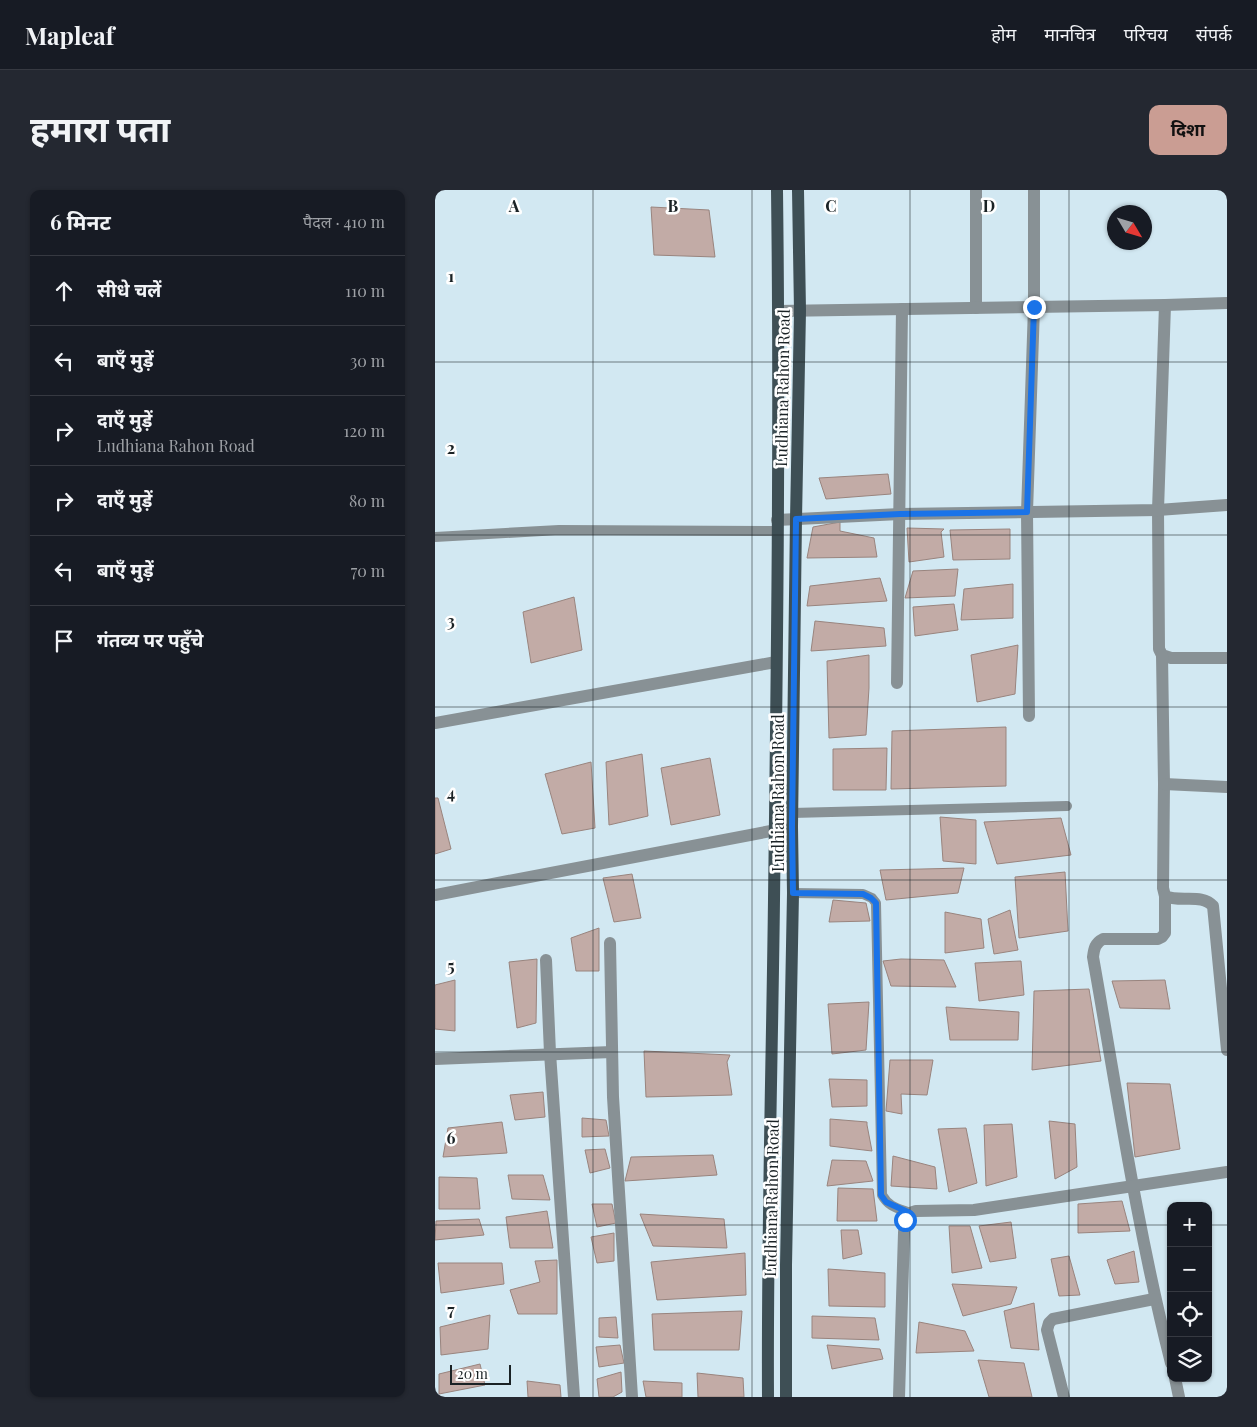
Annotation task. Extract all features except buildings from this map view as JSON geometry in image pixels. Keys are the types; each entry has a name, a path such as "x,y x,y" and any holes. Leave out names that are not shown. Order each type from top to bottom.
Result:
{"main road":[{"name":"Ludhiana Rahon Road","path":"768,1397 767,1266 776,662 777,190"},
{"name":"Ludhiana Rahon Road","path":"786,1397 786,1246 793,893 792,813 800,311 798,190"}],"street":[{"path":"975,308 976,190"},
{"path":"1029,716 1027,512 1034,307 1035,190"},
{"path":"778,311 1227,303"},
{"path":"1165,305 1158,510 1159,649 1162,655 1165,784 1163,888 1165,896 1165,933 1162,937 1158,938 1103,939 1098,942 1094,949 1093,957 1133,1185 1155,1299 1167,1347"},
{"path":"897,682 902,310"},
{"path":"777,526 796,519 900,514 1158,510 1227,505"},
{"path":"1162,655 1171,658 1227,658"},
{"path":"435,722 776,662"},
{"path":"1165,784 1227,786"},
{"path":"435,895 792,827"},
{"path":"1165,896 1172,900 1198,899 1209,901 1213,906 1227,1050"},
{"path":"610,943 613,1097 632,1397"},
{"path":"546,960 574,1397"},
{"path":"435,1059 612,1052"},
{"path":"899,1397 903,1233 905,1220 910,1213 916,1211 975,1210 1227,1172"},
{"path":"1063,1397 1047,1330 1049,1323 1053,1319 1155,1299"},
{"path":"1176,1382 1179,1397"}],"lane":[{"path":"435,538 559,530 777,526"},
{"path":"792,813 1067,806"},
{"path":"793,893 863,894 876,903 881,1195 886,1202 910,1213"}],"route":[{"path":"905,1220 910,1213 886,1202 881,1195 876,903 863,894 793,893 792,827 796,519 900,514 1027,512 1034,307"}]}
